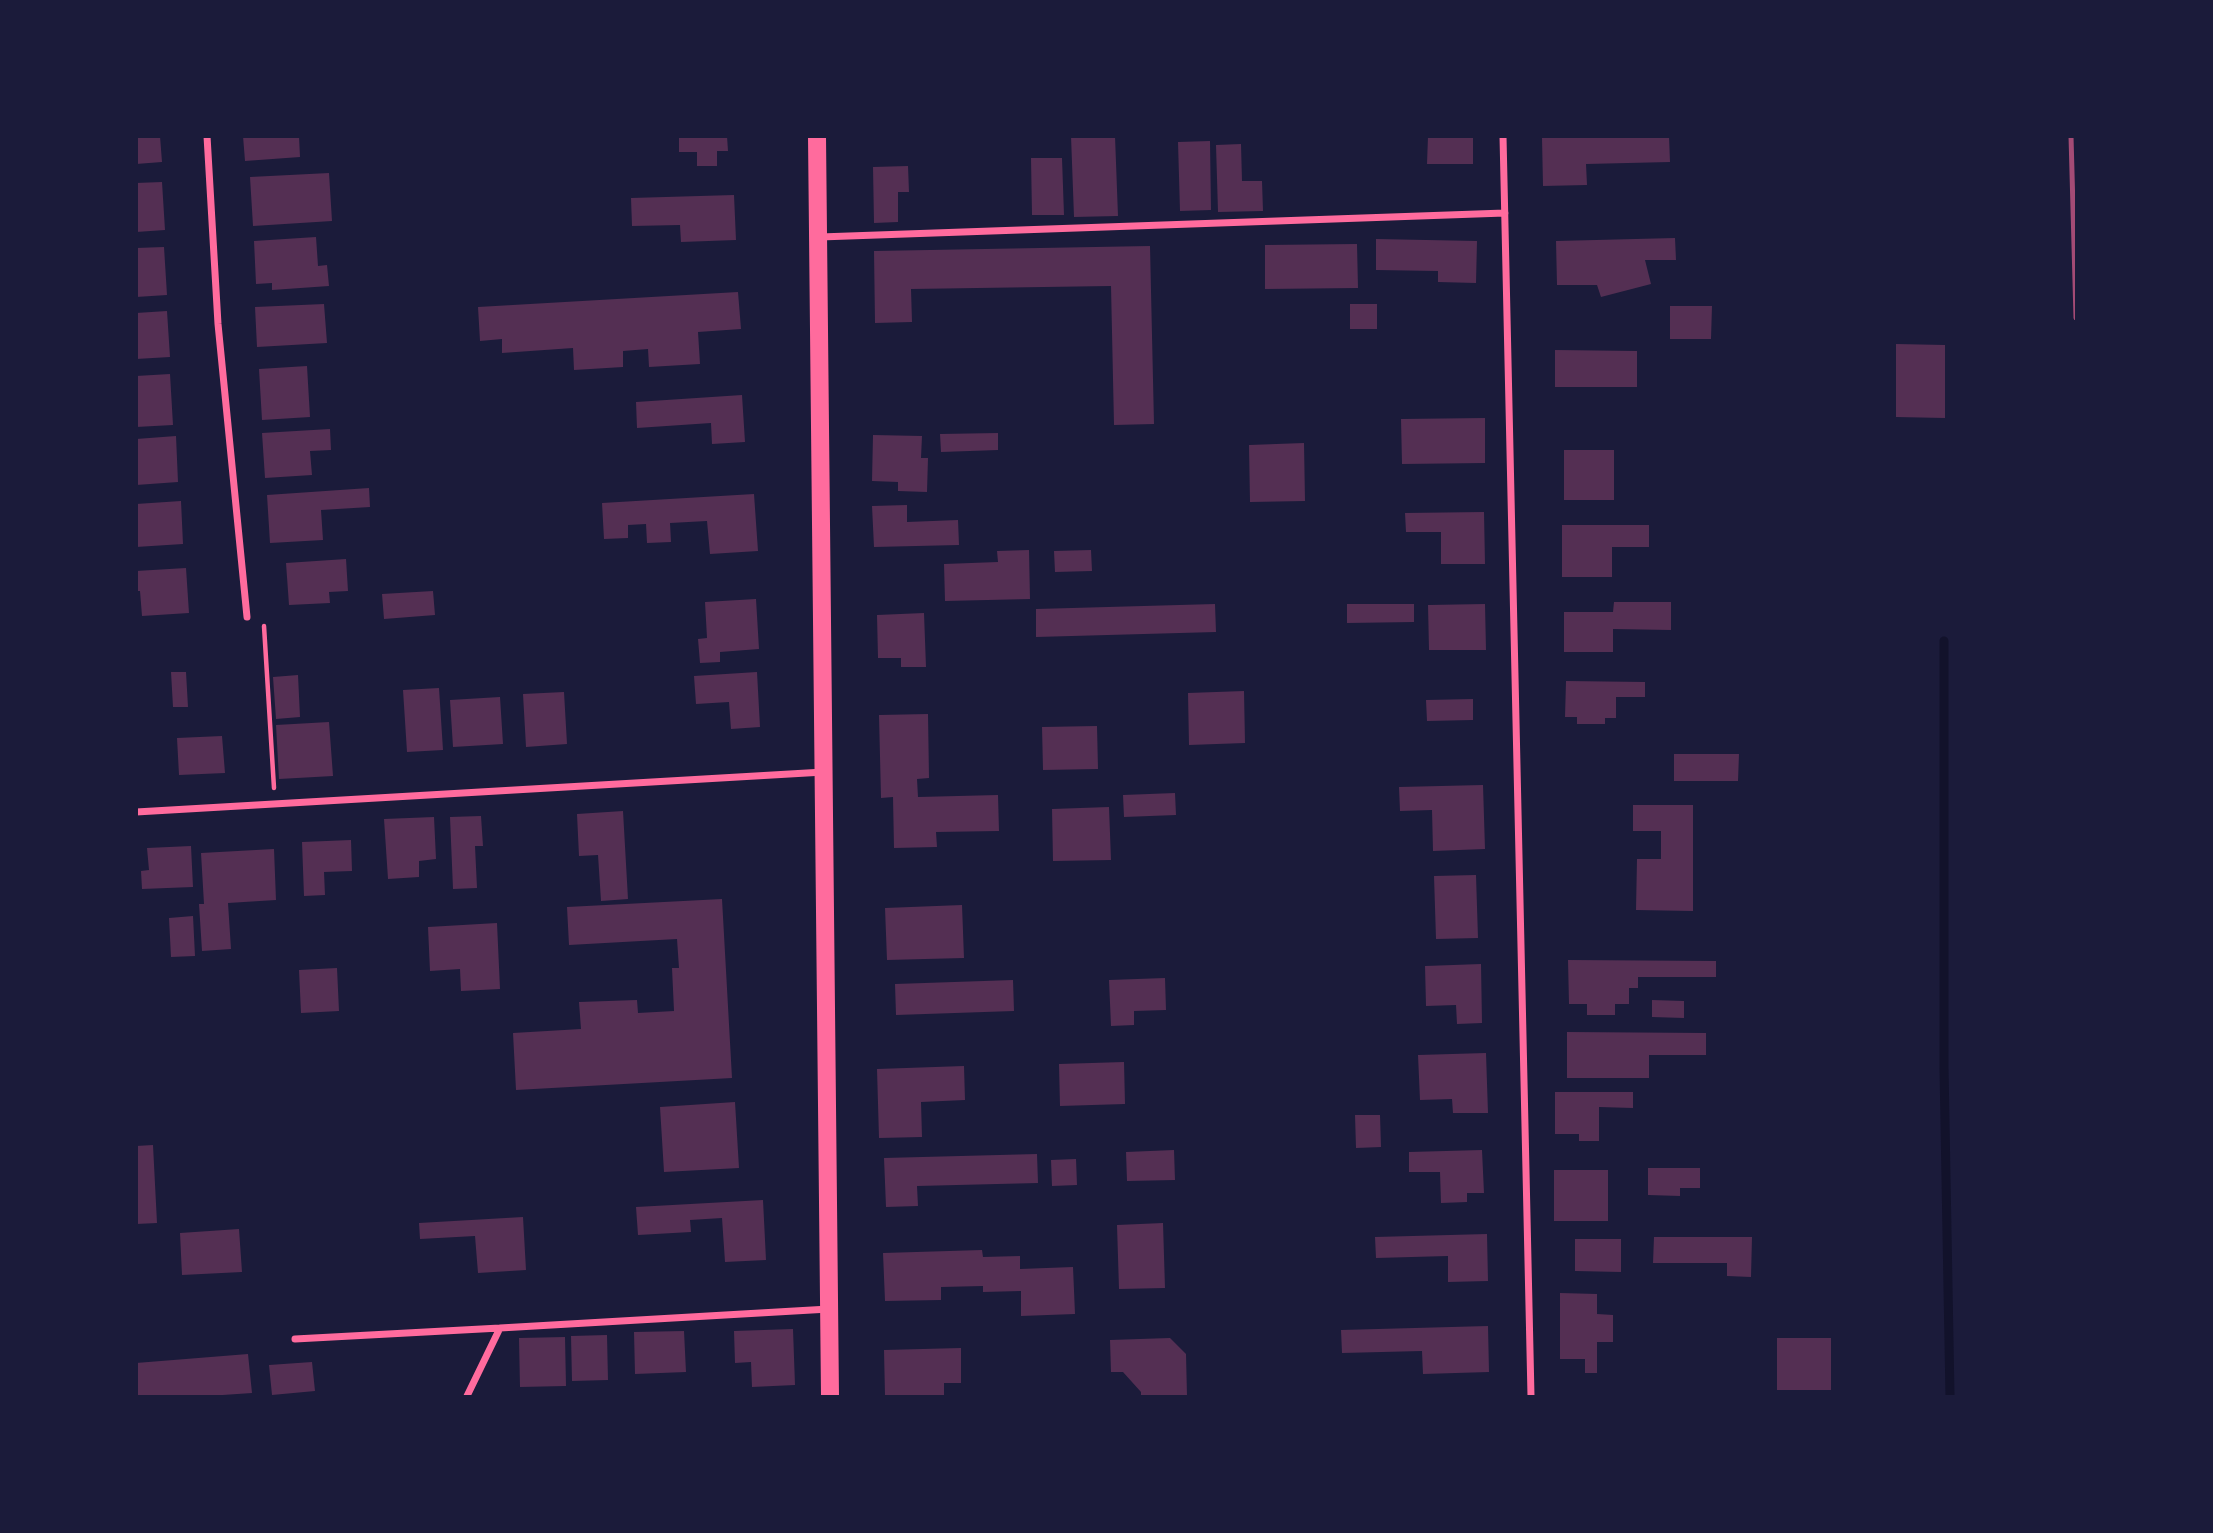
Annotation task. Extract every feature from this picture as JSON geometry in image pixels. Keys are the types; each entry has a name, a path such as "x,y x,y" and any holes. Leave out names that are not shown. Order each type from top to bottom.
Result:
{"main road":[{"path":"817,136 830,1396"}],"street":[{"path":"207,136 218,324 247,617"},
{"path":"1503,136 1531,1396"},
{"path":"818,237 1505,213"},
{"path":"136,812 824,772"},
{"path":"295,1339 830,1309"},
{"path":"467,1396 500,1328"}],"path":[{"path":"247,617 264,621 275,804"}],"building":[{"path":"136,136 160,136 162,162 136,164"},
{"path":"243,136 299,136 300,157 245,161"},
{"path":"679,136 727,136 728,151 717,151 717,166 697,166 697,152 679,152"},
{"path":"1071,136 1115,136 1118,216 1074,217"},
{"path":"1428,136 1473,136 1473,164 1427,164"},
{"path":"1669,136 1670,162 1586,164 1587,185 1543,186 1542,138"},
{"path":"1210,141 1211,210 1180,211 1178,142"},
{"path":"1241,144 1242,181 1262,181 1263,211 1218,212 1216,145"},
{"path":"1031,158 1062,158 1064,215 1032,215"},
{"path":"908,166 909,192 898,192 898,222 874,223 873,167"},
{"path":"329,173 332,221 253,226 250,177"},
{"path":"162,182 165,230 136,232 136,183"},
{"path":"734,195 736,240 681,242 680,225 632,226 631,198"},
{"path":"316,237 318,266 327,265 329,286 272,290 272,283 256,284 254,241"},
{"path":"1675,238 1676,260 1645,260 1651,284 1601,297 1597,285 1557,285 1556,241"},
{"path":"1376,239 1477,241 1476,283 1438,282 1438,271 1376,270"},
{"path":"1357,244 1358,288 1265,289 1265,245"},
{"path":"1150,246 1154,424 1114,425 1111,286 911,289 912,322 875,323 874,251"},
{"path":"164,247 167,295 136,297 136,248"},
{"path":"738,292 741,329 698,332 700,364 649,367 648,349 623,351 623,367 574,370 573,348 502,353 502,339 480,341 478,307"},
{"path":"324,304 327,343 257,347 255,307"},
{"path":"1350,304 1377,304 1377,329 1350,329"},
{"path":"1670,306 1712,306 1711,339 1670,339"},
{"path":"167,311 170,357 136,359 136,313"},
{"path":"1896,344 1945,345 1945,418 1896,417"},
{"path":"1555,350 1637,351 1637,387 1555,387"},
{"path":"307,366 310,417 262,420 259,369"},
{"path":"170,374 173,425 136,427 136,376"},
{"path":"742,395 745,442 712,444 711,423 637,428 636,402"},
{"path":"1485,418 1485,463 1402,464 1401,419"},
{"path":"330,429 331,450 310,451 312,475 265,478 262,433"},
{"path":"998,433 998,450 941,452 940,434"},
{"path":"873,435 922,436 921,458 928,458 927,492 898,491 898,482 872,481"},
{"path":"176,436 178,482 136,485 136,439"},
{"path":"1304,443 1305,501 1250,502 1249,445"},
{"path":"1564,450 1614,450 1614,500 1564,500"},
{"path":"369,488 370,507 321,510 323,540 270,543 267,495"},
{"path":"754,494 758,551 710,554 707,521 670,523 671,542 647,543 646,524 628,525 628,538 604,539 602,503"},
{"path":"181,501 183,544 136,547 136,504"},
{"path":"907,505 907,522 958,520 959,545 874,547 872,506"},
{"path":"1484,512 1485,564 1441,564 1441,532 1406,532 1405,513"},
{"path":"1562,525 1649,525 1649,547 1612,547 1612,577 1562,577"},
{"path":"1029,550 1030,599 945,601 944,564 998,562 997,551"},
{"path":"1091,550 1092,571 1055,572 1054,551"},
{"path":"346,559 348,591 329,592 330,603 289,605 286,563"},
{"path":"186,568 189,613 142,616 140,591 136,591 136,571"},
{"path":"433,591 435,615 384,619 382,594"},
{"path":"756,599 759,649 720,652 720,662 700,663 698,639 707,638 705,602"},
{"path":"1614,602 1671,602 1671,630 1613,629 1613,652 1564,652 1564,612 1613,612"},
{"path":"1215,604 1216,632 1036,637 1036,609"},
{"path":"1347,604 1414,604 1414,622 1347,623"},
{"path":"1485,604 1486,650 1429,650 1428,605"},
{"path":"924,613 926,667 901,667 901,658 878,658 877,615"},
{"path":"171,672 186,672 188,707 173,707"},
{"path":"757,672 760,727 731,729 729,702 696,704 694,676"},
{"path":"298,675 300,717 276,719 273,677"},
{"path":"1566,681 1645,682 1645,697 1616,697 1616,718 1605,718 1605,724 1577,724 1577,717 1565,717"},
{"path":"439,688 443,750 407,752 403,690"},
{"path":"1244,691 1245,743 1189,745 1188,693"},
{"path":"564,692 567,744 526,747 523,694"},
{"path":"500,697 503,744 453,747 450,700"},
{"path":"1473,699 1473,720 1427,721 1426,700"},
{"path":"928,714 929,778 917,779 918,797 998,795 999,831 936,832 937,847 894,848 893,797 881,798 879,715"},
{"path":"329,722 333,776 279,779 276,725"},
{"path":"1097,726 1098,769 1043,770 1042,727"},
{"path":"222,736 225,773 179,775 177,738"},
{"path":"1674,754 1739,754 1738,781 1674,781"},
{"path":"1483,785 1485,849 1433,851 1432,810 1400,811 1399,787"},
{"path":"1175,793 1176,815 1124,817 1123,795"},
{"path":"1633,805 1693,805 1693,911 1636,910 1637,859 1661,859 1661,831 1633,831"},
{"path":"1109,807 1111,860 1053,861 1052,809"},
{"path":"623,811 628,899 601,901 598,855 579,856 577,814"},
{"path":"481,816 483,846 475,846 477,888 453,889 450,817"},
{"path":"434,817 436,859 419,861 419,877 388,879 384,819"},
{"path":"351,840 352,871 324,872 325,895 304,896 302,842"},
{"path":"191,846 193,887 142,889 141,871 149,870 147,848"},
{"path":"274,849 276,900 228,903 231,949 202,951 199,904 204,904 201,853"},
{"path":"1476,875 1478,938 1436,939 1434,876"},
{"path":"722,899 732,1078 516,1090 513,1033 581,1029 579,1002 637,1000 638,1013 674,1011 672,968 679,968 677,939 569,945 567,907"},
{"path":"962,905 964,958 887,960 885,908"},
{"path":"193,916 195,956 171,957 169,918"},
{"path":"497,923 500,989 461,991 460,969 430,971 428,927"},
{"path":"1568,960 1716,961 1716,977 1638,977 1638,988 1629,988 1629,1004 1615,1004 1615,1015 1587,1015 1587,1004 1569,1004"},
{"path":"1481,964 1482,1023 1457,1024 1456,1005 1426,1006 1425,966"},
{"path":"337,968 339,1011 301,1013 299,970"},
{"path":"1165,978 1166,1010 1134,1011 1134,1025 1111,1026 1109,980"},
{"path":"1013,980 1014,1011 896,1015 895,984"},
{"path":"1652,1000 1684,1001 1684,1018 1652,1017"},
{"path":"1567,1032 1706,1033 1706,1055 1649,1055 1649,1078 1567,1078"},
{"path":"1486,1053 1488,1113 1453,1113 1452,1099 1420,1100 1418,1055"},
{"path":"1124,1062 1125,1104 1060,1106 1059,1064"},
{"path":"964,1066 965,1100 921,1102 922,1137 879,1138 877,1069"},
{"path":"1555,1092 1633,1092 1633,1108 1599,1107 1599,1141 1579,1141 1579,1134 1555,1134"},
{"path":"735,1102 739,1168 664,1172 660,1107"},
{"path":"1355,1115 1380,1115 1381,1147 1356,1148"},
{"path":"153,1145 157,1223 136,1224 136,1146"},
{"path":"1174,1150 1175,1180 1127,1181 1126,1152"},
{"path":"1482,1150 1484,1193 1467,1193 1467,1202 1441,1203 1440,1172 1409,1172 1409,1152"},
{"path":"1037,1154 1038,1183 917,1186 918,1206 886,1207 884,1158"},
{"path":"1076,1159 1077,1185 1052,1186 1051,1160"},
{"path":"1648,1168 1700,1168 1700,1188 1680,1188 1680,1196 1648,1195"},
{"path":"1554,1170 1608,1170 1608,1221 1554,1221"},
{"path":"763,1200 766,1260 725,1262 722,1218 690,1220 691,1232 638,1235 636,1207"},
{"path":"523,1217 526,1270 478,1273 475,1236 420,1239 419,1223"},
{"path":"1163,1223 1165,1288 1119,1289 1117,1225"},
{"path":"239,1229 242,1272 182,1275 180,1233"},
{"path":"1487,1234 1488,1281 1448,1282 1448,1256 1376,1258 1375,1237"},
{"path":"1654,1237 1752,1237 1751,1277 1727,1276 1727,1263 1653,1263"},
{"path":"1575,1239 1621,1239 1621,1272 1575,1271"},
{"path":"982,1250 983,1257 1020,1256 1020,1269 1073,1267 1075,1314 1021,1316 1021,1291 983,1292 983,1286 941,1287 941,1300 885,1301 883,1253"},
{"path":"1560,1293 1597,1294 1597,1314 1613,1315 1613,1342 1597,1342 1597,1373 1585,1373 1585,1359 1560,1359"},
{"path":"1488,1326 1489,1372 1423,1374 1422,1351 1342,1353 1341,1330"},
{"path":"793,1329 795,1385 752,1387 751,1362 735,1363 734,1331"},
{"path":"684,1331 686,1372 635,1374 634,1332"},
{"path":"607,1335 608,1380 572,1381 571,1336"},
{"path":"565,1337 566,1386 520,1387 519,1338"},
{"path":"1170,1338 1186,1354 1187,1396 1141,1396 1141,1392 1123,1372 1111,1372 1110,1340"},
{"path":"1777,1338 1831,1338 1831,1390 1777,1390"},
{"path":"961,1348 961,1383 944,1383 944,1396 885,1396 884,1350"},
{"path":"248,1354 252,1393 136,1396 136,1363"},
{"path":"312,1362 315,1391 272,1395 269,1365"}],"waterway":[{"path":"1944,641 1944,1068 1950,1396"}],"railway":[{"path":"2071,136 2076,318"}]}
